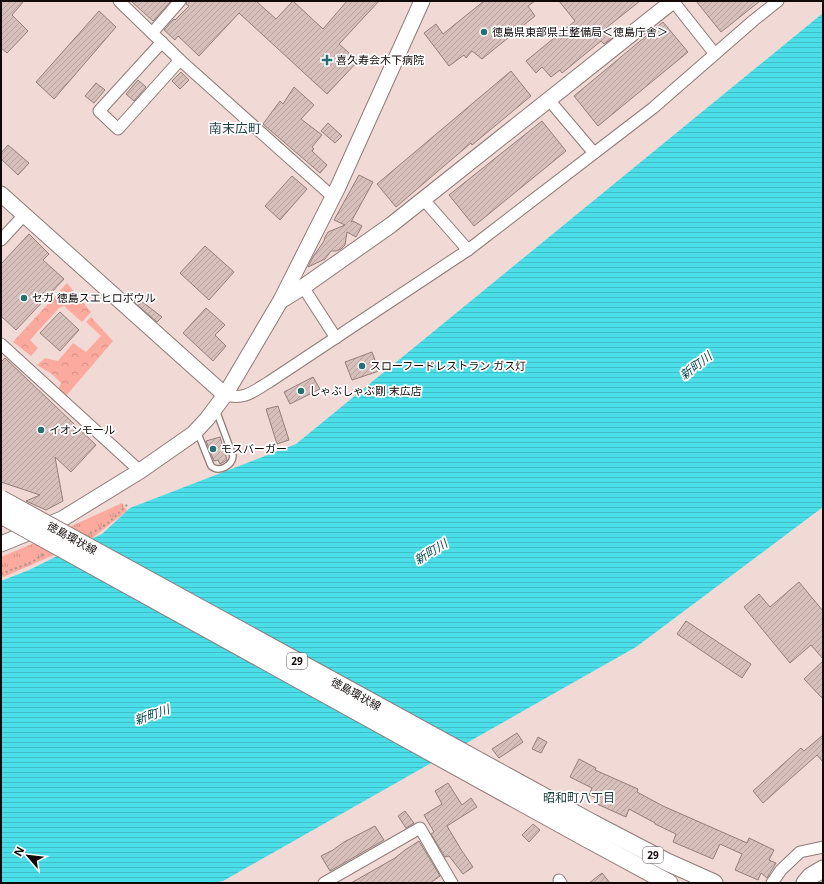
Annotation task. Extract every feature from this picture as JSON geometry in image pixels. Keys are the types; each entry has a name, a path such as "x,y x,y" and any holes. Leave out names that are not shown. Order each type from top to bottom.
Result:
{"main road":[{"name":"徳島環状線","path":"1,499 630,844 712,882"},
{"name":"徳島環状線","path":"1,515 669,883"},
{"path":"805,883 811,876 823,869"}],"street":[{"path":"119,1 180,60 332,197"},
{"path":"152,33 180,1"},
{"path":"1,544 62,519 140,471 197,430 215,408 225,394 281,300 332,197 422,1"},
{"path":"281,300 303,287 424,200 673,1 716,54"},
{"path":"1,194 225,394 234,397 244,397 468,250 653,108 778,1"},
{"path":"162,42 99,111 118,129 180,60"},
{"path":"549,100 594,153"},
{"path":"424,200 468,250"},
{"path":"1,240 24,215"},
{"path":"303,287 336,338"},
{"path":"1,344 140,471"},
{"path":"1,508 19,522"},
{"path":"1,515 35,530"},
{"path":"324,883 420,828 448,881"},
{"path":"772,883 781,870 800,852 823,846"}],"lane":[{"path":"197,430 211,466 214,469 219,469 228,466 231,463 233,456 215,408"}],"green space":[{"path":"67,283 91,312 82,322 64,306 59,308 30,340 38,348 31,356 13,342"},
{"path":"91,317 113,341 66,396 58,389 61,383 52,374 37,365 45,358 58,361 73,343 86,352 101,336 86,322"},
{"path":"122,503 127,511 91,539 1,578 1,557"}],"water":[{"name":"新町川","path":"823,13 823,507 636,647 223,881 213,883 1,883 1,581 29,570 102,534 130,508 296,444"}],"building":[{"path":"1,1 24,1 12,15 28,31 7,53 1,48"},
{"path":"131,1 171,1 153,21"},
{"path":"187,1 256,1 276,19 293,1 323,29 347,1 379,1 339,44 358,61 327,94 239,13 199,56 178,36 175,40 164,30 189,6 186,4"},
{"name":"徳島県東部県土整備局＜徳島庁舎＞","path":"484,1 535,1 528,6 535,16 482,59 472,51 466,58 464,55 449,66 424,33 436,24 443,34"},
{"path":"559,1 640,1 606,28 613,38 604,44 601,41 562,73 560,70 551,77 542,67 536,73 526,61 575,21"},
{"path":"696,1 760,1 721,32"},
{"path":"99,11 116,27 54,99 36,82"},
{"path":"663,22 688,52 598,126 574,96"},
{"path":"511,71 531,96 472,145 471,143 396,207 377,184"},
{"path":"181,72 189,80 180,89 172,81"},
{"path":"138,80 146,87 134,101 126,94"},
{"path":"96,83 105,90 94,103 85,96"},
{"path":"294,87 314,105 301,119 322,135 312,147 314,149 312,151 327,165 320,173 263,124 280,101 283,104"},
{"path":"542,121 566,151 474,226 449,195"},
{"path":"328,123 342,136 335,143 321,131"},
{"path":"8,145 29,163 18,175 1,159 1,153"},
{"path":"359,175 373,182 351,222 353,221 362,226 356,237 347,232 345,245 341,249 331,251 325,259 308,267 328,232 345,225 334,220"},
{"path":"292,176 307,189 280,220 265,206"},
{"name":"セガ 徳島スエヒロボウル","path":"29,234 49,254 43,260 64,279 16,330 1,316 1,264"},
{"path":"205,246 234,272 209,300 180,273"},
{"path":"136,297 162,317 157,322 135,303 134,299"},
{"path":"206,308 225,325 215,335 226,346 213,361 183,333"},
{"path":"60,312 79,330 60,351 40,333"},
{"name":"スローフードレストラン ガス灯","path":"372,352 379,371 352,380 345,362"},
{"name":"イオンモール","path":"5,358 96,445 71,472 55,457 63,501 46,510 26,501 40,495 1,482 1,362"},
{"name":"しゃぶしゃぶ剛 末広店","path":"313,377 320,389 290,404 284,392"},
{"path":"278,406 289,440 277,444 266,409"},
{"name":"モスバーガー","path":"220,437 227,460 220,464 218,460 214,461 206,441"},
{"path":"799,582 823,611 823,659 811,645 790,663 744,607 759,594 770,607"},
{"path":"686,621 751,664 742,678 677,634"},
{"path":"823,661 823,699 804,679"},
{"path":"517,733 523,742 499,758 492,749"},
{"path":"823,735 823,762 817,755 763,803 753,791 801,748 804,751"},
{"path":"538,737 547,742 541,753 532,749"},
{"path":"579,759 596,768 595,770 638,789 637,792 663,806 747,843 749,838 774,850 769,860 776,863 767,878 761,873 758,880 735,870 742,854 720,844 713,859 673,842 676,834 629,809 626,817 597,804 599,799 589,795 592,788 570,777"},
{"path":"448,783 462,805 471,798 477,807 447,826 473,867 463,874 449,856 445,857 431,834 434,832 424,815 442,804 435,791"},
{"path":"405,811 414,823 406,828 398,816"},
{"path":"533,824 540,830 529,842 522,835"},
{"path":"375,826 384,840 330,871 321,856"},
{"path":"419,841 440,876 430,883 351,883 395,858"},
{"path":"602,873 610,883 589,883"}],"place":[{"name":"徳島県東部県土整備局＜徳島庁舎＞","path":"484,32"},
{"name":"喜久寿会木下病院","path":"327,60"},
{"name":"セガ 徳島スエヒロボウル","path":"24,298"},
{"name":"スローフードレストラン ガス灯","path":"362,366"},
{"name":"しゃぶしゃぶ剛 末広店","path":"301,391"},
{"name":"イオンモール","path":"41,430"},
{"name":"モスバーガー","path":"213,449"}],"district":[{"name":"南末広町","path":"235,128"},
{"name":"昭和町八丁目","path":"579,798"}]}
